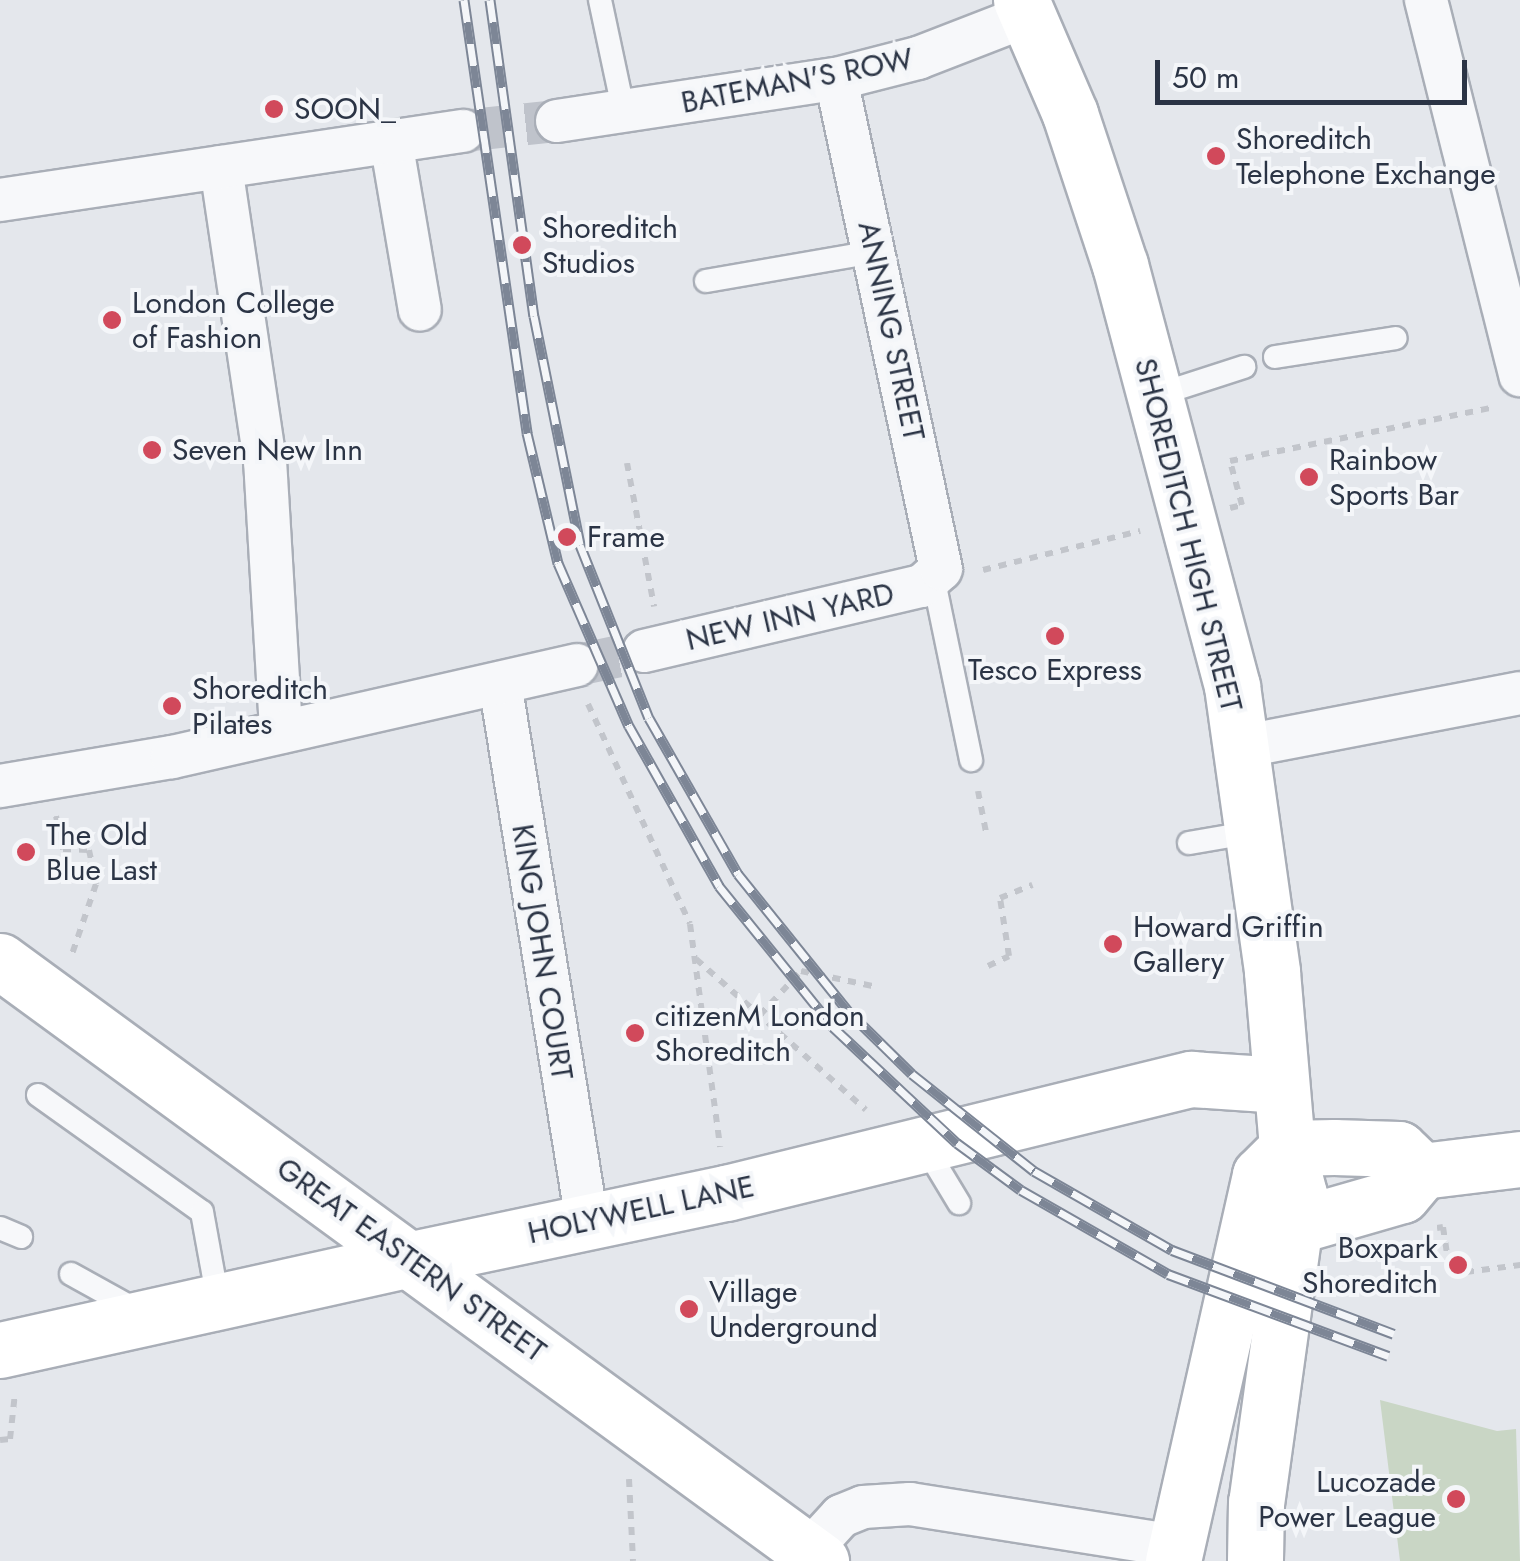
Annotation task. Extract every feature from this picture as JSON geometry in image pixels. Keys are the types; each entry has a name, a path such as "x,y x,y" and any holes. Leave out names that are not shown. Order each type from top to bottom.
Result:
{"main road":[{"name":"SHOREDITCH HIGH STREET","path":"1025,8 1086,158 1232,686 1287,1148 1300,1194 1256,1502 1255,1561"},
{"name":"GREAT EASTERN STREET","path":"0,960 815,1556"},
{"name":"HOLYWELL LANE","path":"7,1373 150,1317 587,1221 902,1134 1191,1080 1281,1085"},
{"path":"1175,1553 1260,1175 1287,1148 1399,1149 1422,1172"},
{"path":"1298,1225 1402,1195 1422,1172 1520,1159"}],"street":[{"path":"1426,0 1514,389"},
{"name":"BATEMAN'S ROW","path":"557,121 836,79 918,58 1025,8"},
{"name":"ANNING STREET","path":"836,79 940,557 936,588"},
{"path":"0,200 462,132"},
{"path":"390,141 420,310"},
{"path":"221,167 257,404 281,732"},
{"name":"NEW INN YARD","path":"644,651 936,588"},
{"path":"0,786 281,732 575,665"},
{"name":"KING JOHN COURT","path":"500,683 587,1221"},
{"path":"1240,747 1520,694"},
{"path":"815,1556 841,1516 863,1506 910,1504 1175,1553"}],"lane":[{"path":"600,0 624,113"},
{"path":"706,281 874,252"},
{"path":"1275,357 1396,338"},
{"path":"1151,397 1244,367"},
{"path":"936,588 972,760"},
{"path":"1189,844 1252,832"},
{"path":"38,1095 202,1212 218,1300"},
{"path":"902,1134 959,1203"},
{"path":"71,1274 150,1317"}],"path":[{"path":"1230,508 1242,505 1230,461 1514,389"},
{"path":"626,463 653,600"},
{"name":"NEW INN YARD","path":"936,588 956,577 1142,531"},
{"path":"575,665 690,924 720,1152"},
{"path":"972,760 986,832"},
{"path":"50,778 64,849 89,850 96,884 57,998"},
{"path":"988,966 1008,956 999,896 1032,885"},
{"path":"695,958 902,1134"},
{"path":"760,1015 801,971 872,986"},
{"path":"1443,1228 1450,1274 1520,1265"},
{"path":"0,1440 10,1440 7,1373"},
{"path":"626,1418 633,1561"}],"green space":[{"name":"Lucozade Power League","path":"1380,1400 1497,1431 1516,1429 1520,1561 1400,1561"}],"tunnel":[{"path":"463,131 557,121"},
{"path":"577,665 644,651"}],"railway":[{"path":"464,0 527,433 558,563 629,726 719,886 833,1027 957,1143 1021,1190 1168,1274 1388,1356"},
{"path":"490,0 534,316 580,545 649,718 738,874 849,1012 912,1074 1034,1171 1172,1250 1394,1334"}],"place":[{"name":"SOON_","path":"274,109"},
{"name":"Shoreditch Telephone Exchange","path":"1216,156"},
{"name":"Shoreditch Studios","path":"522,245"},
{"name":"London College of Fashion","path":"112,320"},
{"name":"Seven New Inn","path":"152,450"},
{"name":"Rainbow Sports Bar","path":"1309,477"},
{"name":"Frame","path":"567,537"},
{"name":"Tesco Express","path":"1055,636"},
{"name":"Shoreditch Pilates","path":"172,706"},
{"name":"The Old Blue Last","path":"26,852"},
{"name":"Howard Griffin Gallery","path":"1113,944"},
{"name":"citizenM London Shoreditch","path":"635,1033"},
{"name":"Boxpark Shoreditch","path":"1458,1265"},
{"name":"Village Underground","path":"689,1309"},
{"name":"Lucozade Power League","path":"1456,1499"}]}
